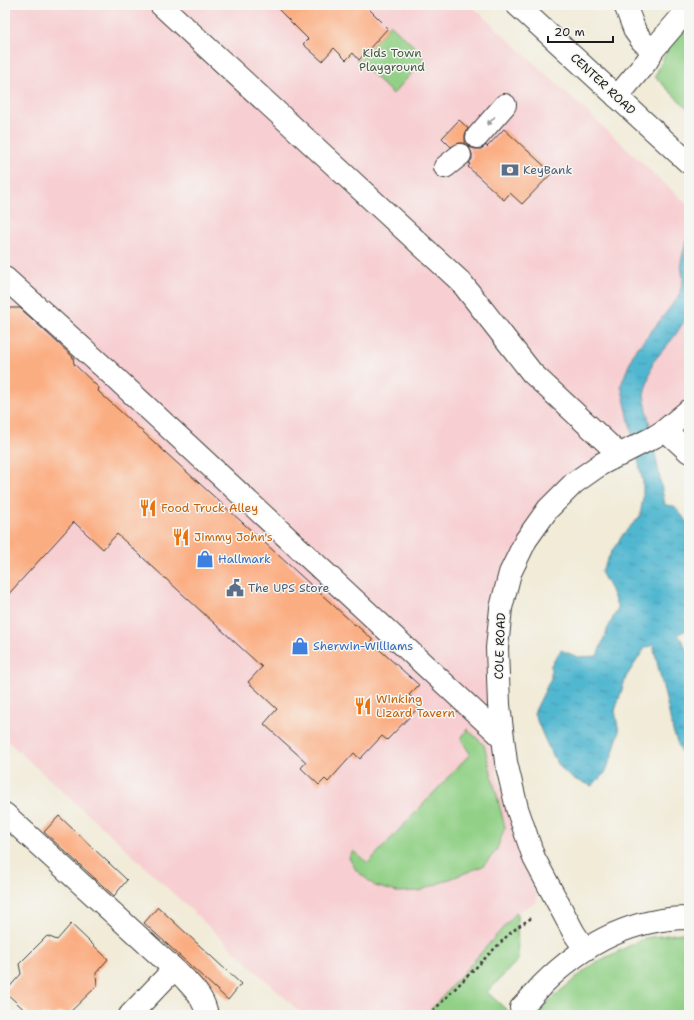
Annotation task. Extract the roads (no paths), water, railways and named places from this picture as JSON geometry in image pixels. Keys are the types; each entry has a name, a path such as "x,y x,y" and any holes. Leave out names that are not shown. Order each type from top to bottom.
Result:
{"street":[{"path":"161,5 461,282 532,373 626,452"},
{"name":"CENTER ROAD","path":"516,5 689,163"},
{"path":"625,5 635,31 642,41 652,50"},
{"path":"617,97 647,61 652,50 689,8"},
{"path":"477,137 505,105"},
{"path":"5,278 503,738"},
{"name":"COLE ROAD","path":"585,949 570,926 534,858 517,808 506,762 499,705 497,648 501,608 510,573 526,540 548,509 574,483 601,464 626,452 659,433 689,410"},
{"path":"659,433 689,452"},
{"path":"5,814 198,992 205,1005 207,1015"},
{"path":"521,1008 542,985 585,949 611,935 636,925 662,920 689,918"},
{"path":"130,1015 174,969"}],"water":[{"path":"689,228 689,314 674,337 653,362 644,395 665,505 674,506 689,524 689,629 678,634 689,653 689,773 673,731 653,645 645,648 626,677 615,711 619,732 612,756 605,773 592,786 572,778 560,766 549,748 534,713 551,678 551,665 561,650 578,657 597,656 618,608 611,590 601,572 624,533 640,516 643,497 643,482 621,385 634,352 679,296 683,279 681,262"}],"place":[{"name":"KeyBank","path":"510,170"},
{"name":"Food Truck Alley","path":"148,508"},
{"name":"Jimmy John's","path":"181,537"},
{"name":"Hallmark","path":"205,559"},
{"name":"The UPS Store","path":"235,588"},
{"name":"Sherwin-Williams","path":"300,646"},
{"name":"Winking Lizard Tavern","path":"363,706"}],"park label":[{"name":"Kids Town Playground","path":"392,60"}]}
